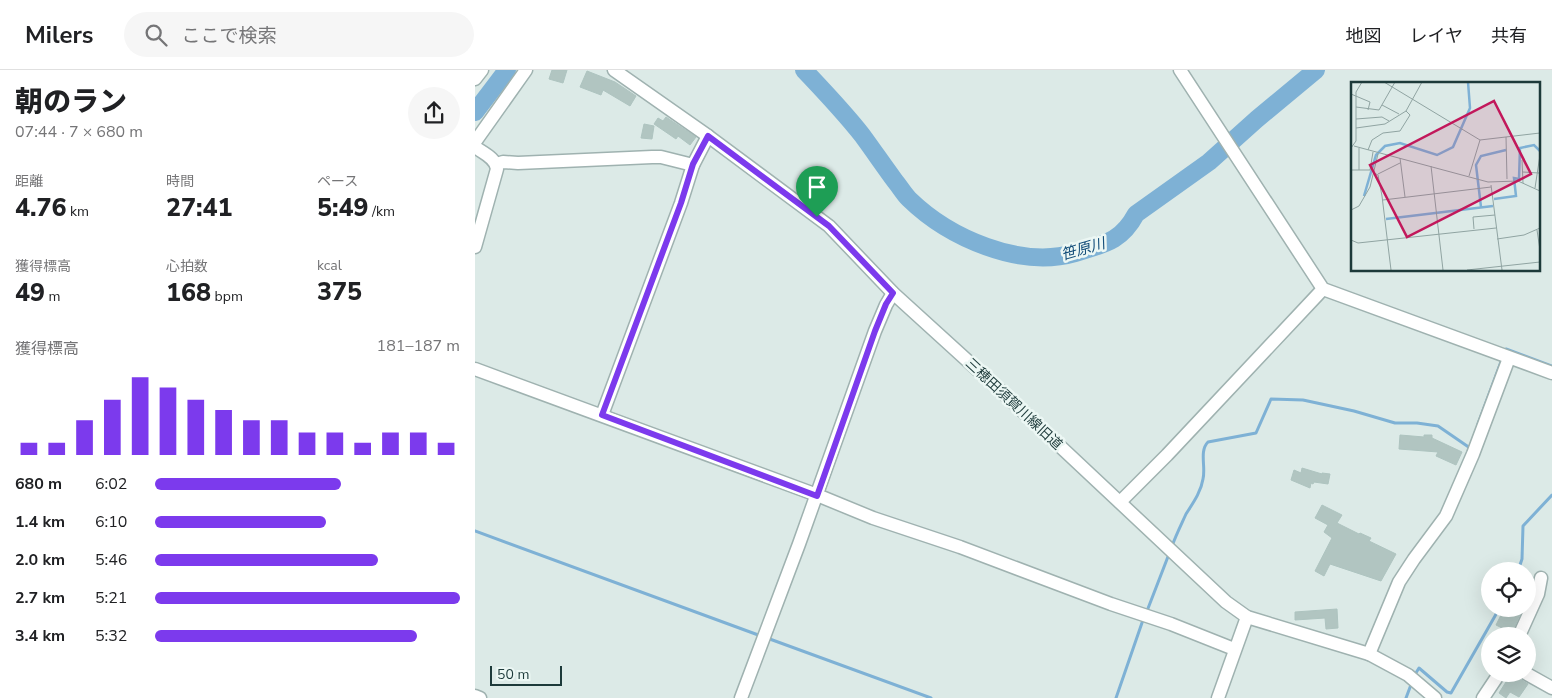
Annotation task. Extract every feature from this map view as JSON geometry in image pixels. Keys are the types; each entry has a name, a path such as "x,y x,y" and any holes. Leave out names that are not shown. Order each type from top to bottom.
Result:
{"street":[{"path":"475,79 482,70"},
{"path":"475,142 526,70"},
{"name":"三穂田須賀川線旧道","path":"614,70 708,136 829,226 893,293 1227,602 1247,617 1369,654 1408,675 1435,698"},
{"path":"1181,70 1323,289 1552,373"},
{"path":"602,415 681,203 693,164 708,136"},
{"path":"475,147 497,164"},
{"path":"497,164 503,162 661,157 693,164"},
{"path":"475,247 497,164"},
{"path":"1120,502 1167,455 1323,289"},
{"path":"741,698 817,496 875,331 886,304 893,293"},
{"path":"1369,654 1399,582 1413,559 1446,516 1473,454 1509,358"},
{"path":"475,369 873,518 960,547 1235,649"},
{"path":"1523,627 1538,594 1541,578"},
{"path":"1218,698 1247,617"},
{"path":"1536,679 1552,688"},
{"path":"1483,698 1494,682"},
{"path":"475,696 480,698"}],"building":[{"path":"552,70 567,70 563,83 549,79"},
{"path":"587,71 615,82 636,96 630,106 603,90 601,95 580,87"},
{"path":"666,117 696,137 690,145 678,136 676,139 654,124 658,118 663,121"},
{"path":"644,124 654,126 652,139 641,138"},
{"path":"1400,435 1424,437 1424,435 1432,435 1432,438 1462,452 1456,465 1436,456 1438,452 1399,449"},
{"path":"1302,468 1322,474 1330,474 1328,484 1314,482 1313,484 1311,483 1310,488 1291,480 1294,470 1301,473"},
{"path":"1322,505 1342,515 1337,523 1371,538 1369,541 1396,554 1381,581 1330,564 1324,576 1315,571 1332,538 1324,532 1328,525 1315,518"},
{"path":"1337,609 1338,628 1326,629 1325,618 1295,620 1295,612"},
{"path":"1500,617 1519,617 1515,627 1500,627 1496,625"},
{"path":"1506,682 1525,682 1528,684 1519,697 1510,692 1506,698 1499,693"}],"waterway":[{"name":"笹原川","path":"475,112 507,70"},
{"name":"笹原川","path":"804,70 855,126 907,197 925,213 944,226 986,247 1031,257 1054,257 1075,253 1111,241 1124,231 1136,214 1209,162 1316,70"},
{"path":"1504,353 1506,349 1552,366"},
{"path":"1478,424 1502,359"},
{"path":"1172,546 1202,484 1205,446 1208,442 1256,433 1271,399 1303,400 1354,411 1395,423 1417,423 1438,426 1470,448 1471,446"},
{"path":"1521,562 1523,526 1552,495"},
{"path":"475,531 761,636"},
{"path":"1147,611 1169,554"},
{"path":"1116,698 1144,617"},
{"path":"1414,676 1419,668 1447,692 1451,693 1494,617"},
{"path":"767,638 931,698"},
{"path":"1406,698 1412,682"}],"route":[{"path":"708,136 817,217 839,235 893,293 886,304 875,331 817,496 602,415 681,203 693,164 708,136"}]}
